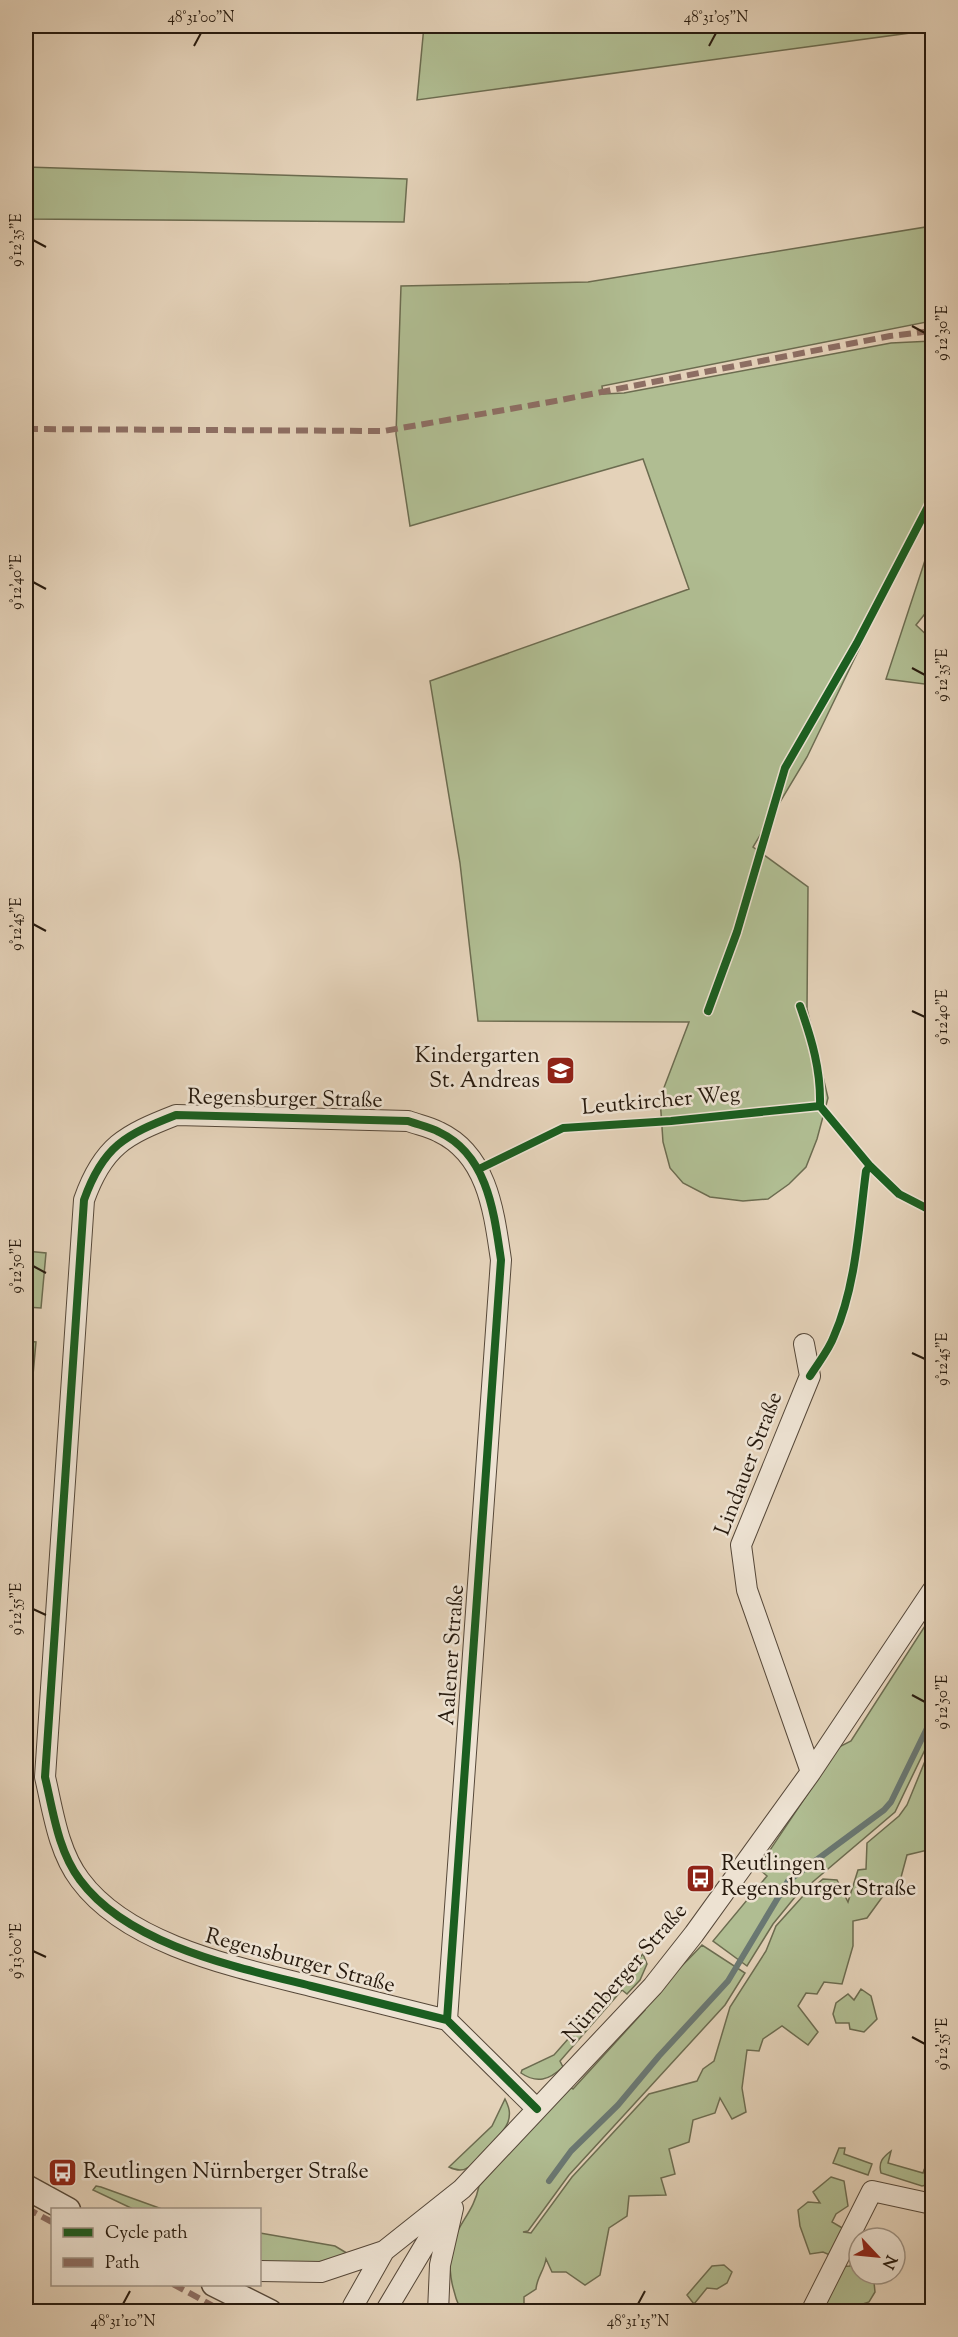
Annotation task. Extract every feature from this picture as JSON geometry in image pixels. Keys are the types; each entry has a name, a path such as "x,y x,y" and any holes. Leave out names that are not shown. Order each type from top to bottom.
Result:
{"street":[{"name":"Regensburger Straße","path":"447,2020 209,1960 124,1921 103,1905 79,1879 61,1841 45,1777 84,1200 94,1172 117,1143 142,1129 176,1116 408,1121 440,1132 454,1142 479,1169"},
{"name":"Aalener Straße","path":"447,2020 501,1260 494,1215 479,1169"},
{"name":"Lindauer Straße","path":"804,1344 810,1376 741,1545 747,1590 811,1772"},
{"name":"Nürnberger Straße","path":"261,2271 321,2272 384,2251 457,2194 653,1986 694,1934 811,1772 933,1591"},
{"path":"447,2020 537,2109"},
{"path":"26,2187 64,2208"},
{"path":"810,2312 872,2191 933,2204"},
{"name":"Nürnberger Straße","path":"385,2312 428,2237 457,2194"},
{"name":"Nürnberger Straße","path":"438,2312 440,2265 457,2194"},
{"name":"Nürnberger Straße","path":"353,2312 353,2306 384,2251"},
{"path":"218,2286 270,2312"}],"green space":[{"path":"424,26 932,26 932,30 417,100"},
{"path":"26,167 407,179 404,222 26,219"},
{"path":"932,226 932,321 602,386 603,394 624,393 891,343 932,341 932,498 807,757 753,847 808,887 807,1009 828,1098 817,1139 806,1167 789,1184 768,1199 743,1201 710,1197 683,1183 670,1168 663,1142 660,1098 689,1022 478,1021 460,863 430,681 689,589 643,459 410,526 396,434 401,286 588,282"},
{"path":"932,539 932,605 916,625 932,640 932,685 886,679"},
{"path":"26,1251 46,1253 41,1308 26,1307"},
{"path":"26,1341 36,1342 31,1397 26,1397"},
{"path":"932,1615 932,1735 895,1812 795,1897 773,1924 747,1966 713,1941 767,1876 758,1868 839,1747 851,1741"},
{"path":"932,1744 932,1826 928,1850 907,1855 900,1881 883,1896 867,1918 853,1921 853,1946 842,1984 824,1982 817,1994 806,1993 798,2006 818,2032 808,2045 782,2026 763,2039 759,2051 747,2050 742,2088 746,2112 732,2119 720,2098 715,2113 693,2120 689,2142 669,2149 675,2174 661,2178 666,2195 629,2196 627,2216 609,2228 600,2275 585,2285 566,2272 552,2272 546,2259 536,2289 524,2297 524,2306 532,2311 461,2311 451,2277 451,2250 456,2235 474,2202 479,2186 569,2086 573,2089 645,2010 642,2007 649,1999 702,1945 745,1973 725,2005 569,2175 528,2231 523,2232 531,2233 572,2177 649,2094 697,2081 703,2069 714,2061 730,2007 766,1951 776,1926 803,1896 823,1879 837,1880 848,1902 858,1870 866,1869 867,1843 899,1816 907,1805"},
{"path":"643,1954 647,1964 640,1980 627,1994 622,1990 560,2061 563,2067 543,2079 532,2079 521,2073 522,2070 554,2055"},
{"path":"861,1989 871,1996 877,2019 864,2032 850,2029 849,2023 836,2023 833,2014 836,2003 848,1994 854,2000"},
{"path":"505,2099 509,2119 496,2139 467,2168 458,2170 449,2167 492,2126"},
{"path":"839,2148 845,2148 844,2154 872,2164 868,2175 833,2163"},
{"path":"891,2151 888,2163 923,2173 924,2170 930,2176 931,2184 922,2186 881,2173 882,2160"},
{"path":"831,2177 844,2181 848,2206 836,2214 832,2222 844,2229 839,2259 823,2252 810,2254 800,2226 798,2210 808,2202 820,2203 813,2192"},
{"path":"96,2186 101,2187 159,2208 131,2208 93,2190"},
{"path":"261,2233 335,2246 350,2255 317,2263 261,2262"},
{"path":"724,2265 732,2272 727,2283 717,2289 707,2288 694,2304 687,2295 712,2266"},
{"path":"847,2266 847,2286 874,2286 875,2292 869,2302 851,2308 853,2311 815,2312 835,2267"}],"waterway":[{"path":"549,2181 571,2151 618,2105 659,2056 728,1981 788,1881 884,1810 891,1802 932,1718"}],"marked path":[{"path":"26,429 384,431 550,402 890,336 932,331"},
{"path":"26,2208 51,2221"},
{"path":"177,2286 224,2312"}],"cycle path":[{"path":"708,1011 737,932 785,768 857,643 932,499"},
{"path":"800,1006 815,1055 820,1106 870,1166 899,1194 932,1211"},
{"name":"Leutkircher Weg","path":"479,1169 563,1128 671,1121 820,1106"},
{"path":"447,2020 250,1971 185,1950 154,1937 126,1921 101,1902 80,1880 61,1844 45,1777 84,1200 99,1167 118,1145 129,1136 176,1115 408,1121 436,1130 455,1142 468,1155 486,1187 501,1260 447,2020 537,2109"},
{"path":"810,1376 832,1341 847,1297 856,1255 866,1171 870,1166"}],"place":[{"name":"Kindergarten St. Andreas","path":"561,1070"},
{"name":"Reutlingen Regensburger Straße","path":"700,1878"},
{"name":"Reutlingen Nürnberger Straße","path":"62,2173"}]}
